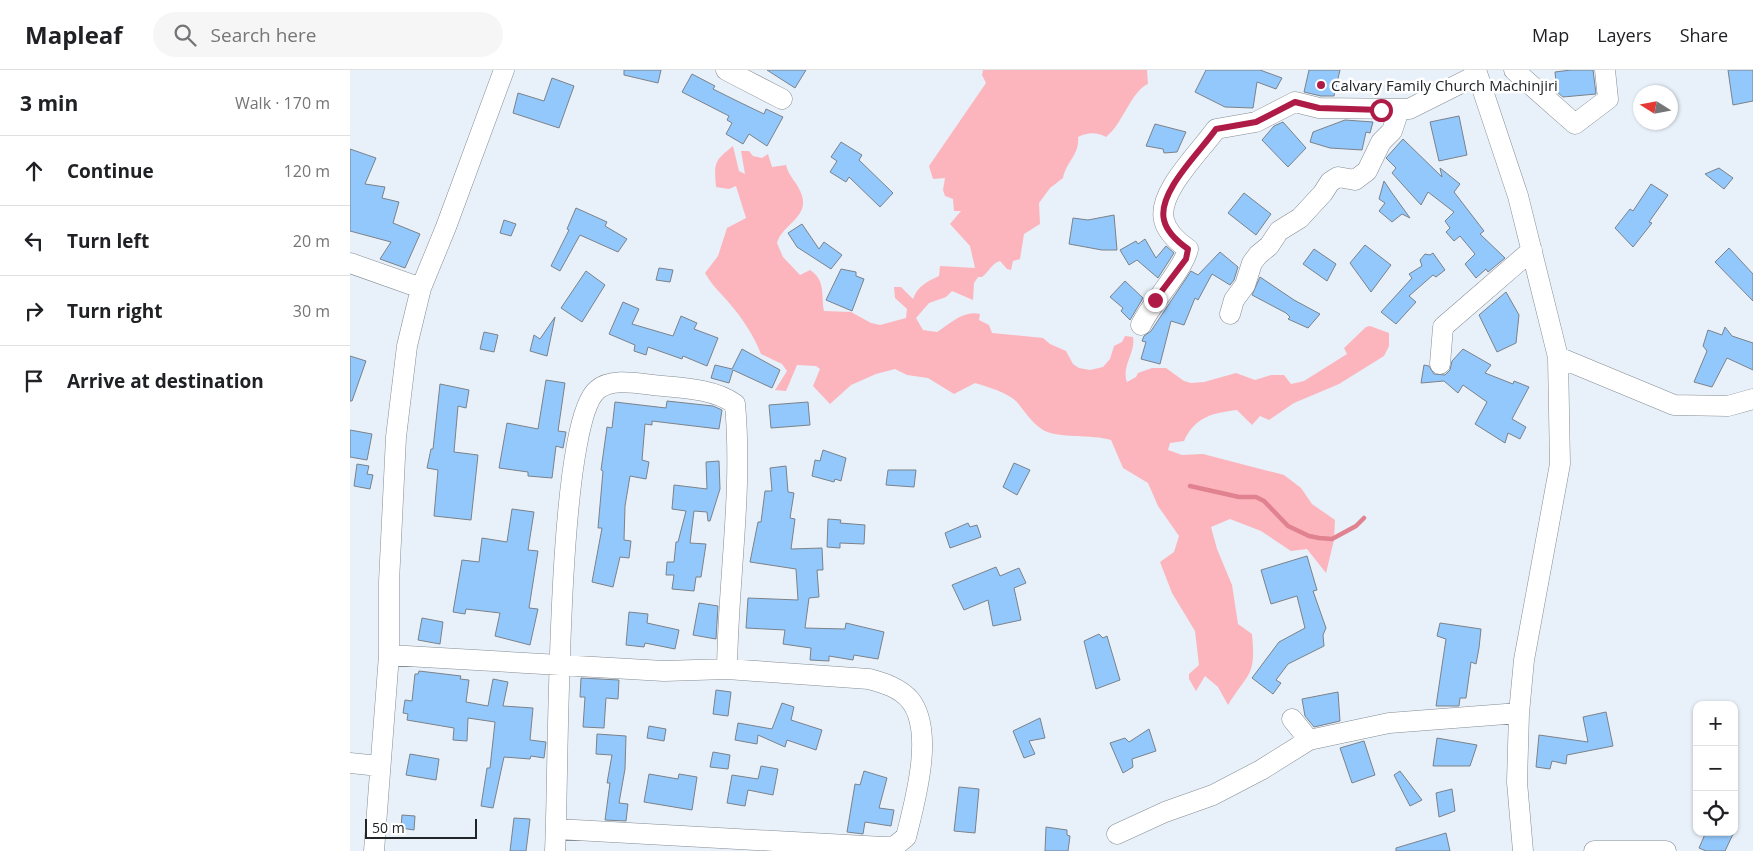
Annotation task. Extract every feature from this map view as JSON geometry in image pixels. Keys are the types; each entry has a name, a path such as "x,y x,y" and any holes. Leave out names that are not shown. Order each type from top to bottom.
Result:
{"street":[{"path":"374,851 388,655 389,582 396,437 407,346 420,288 446,226 504,70"},
{"path":"726,70 782,99"},
{"path":"1514,70 1575,124 1608,99 1605,70"},
{"path":"1140,325 1155,300 1186,259 1188,249 1174,238 1164,220 1164,210 1169,192 1179,173 1202,149 1216,129 1256,122 1295,102 1319,108 1409,110 1476,72 1518,196 1558,358 1560,464 1524,660 1519,713 1517,782 1523,851"},
{"path":"1230,314 1234,300 1245,284 1252,263 1258,255 1269,246 1280,231 1309,208 1330,182 1338,176 1355,180 1367,171 1381,142 1392,131 1399,110"},
{"path":"1440,364 1444,327 1532,250"},
{"path":"350,263 420,288"},
{"path":"1558,358 1674,404 1728,406 1753,399"},
{"path":"555,851 565,542 579,425 586,407 597,390 615,382 675,387 724,396 735,404 735,526 728,612 727,669"},
{"path":"388,655 664,671 727,669 869,679 892,686 910,700 922,731 920,770 906,837 895,846 883,847 556,828"},
{"path":"1117,834 1165,812 1213,795 1260,770 1309,740 1389,723 1519,713"},
{"path":"1292,719 1309,740"},
{"path":"350,763 379,766"},
{"path":"1594,851 1666,851"}],"shaded area":[{"path":"983,70 1147,70 1148,84 1137,93 1117,124 1106,137 1092,133 1078,137 1077,148 1063,178 1050,188 1039,203 1040,224 1024,234 1020,259 1013,261 1011,270 1007,269 1000,261 994,264 982,277 978,277 974,283 973,300 952,291 946,297 929,303 916,318 923,330 937,332 962,316 974,313 980,314 979,320 989,325 992,333 1043,338 1050,344 1066,351 1073,364 1079,368 1090,370 1103,367 1110,359 1114,346 1122,342 1125,336 1133,337 1132,349 1126,370 1127,382 1136,377 1138,373 1152,368 1166,368 1184,381 1191,383 1204,382 1236,373 1255,380 1271,375 1284,375 1291,384 1304,381 1347,354 1344,348 1366,327 1370,326 1389,333 1389,346 1384,356 1339,384 1294,403 1269,420 1260,416 1252,425 1237,410 1220,413 1199,421 1193,426 1184,441 1170,443 1168,450 1182,455 1203,454 1284,475 1301,488 1312,504 1335,520 1334,540 1326,573 1307,549 1291,551 1261,531 1230,519 1211,527 1217,549 1232,585 1238,624 1252,634 1252,666 1246,679 1228,705 1218,687 1205,676 1196,691 1189,679 1189,674 1199,665 1195,631 1172,593 1160,562 1174,552 1179,536 1158,506 1148,483 1123,468 1111,440 1050,433 1035,423 1013,398 997,390 975,383 954,394 928,378 907,375 895,369 876,374 851,385 830,404 813,386 820,369 816,366 797,365 786,391 775,390 787,371 782,364 761,354 744,322 705,273 718,256 727,228 746,218 736,186 729,189 716,187 715,167 722,155 733,146 739,171 745,174 741,151 749,151 753,156 762,158 768,154 772,167 786,165 801,193 803,201 799,214 780,236 777,243 783,257 800,275 810,270 819,278 824,311 851,312 871,323 880,325 906,318 907,309 895,298 894,287 901,287 913,299 923,285 939,276 940,266 975,268 970,246 950,224 961,211 954,211 953,199 945,196 943,190 945,178 933,179 929,166 986,83 982,75"}],"building":[{"path":"624,70 661,70 658,83 624,75"},
{"path":"767,70 806,70 795,88"},
{"path":"1206,70 1260,70 1282,78 1276,89 1257,82 1253,108 1225,107 1195,92"},
{"name":"Calvary Family Church Machinjiri","path":"1309,70 1340,70 1334,96 1321,96 1304,92"},
{"path":"1593,70 1596,94 1563,97 1557,92 1555,72"},
{"path":"1728,70 1753,70 1753,101 1733,105"},
{"path":"692,74 715,86 713,89 764,114 766,109 783,117 767,146 749,134 743,144 726,134 732,123 727,120 729,116 682,92"},
{"path":"552,78 574,86 559,128 513,113 518,93 544,101"},
{"path":"1459,116 1467,155 1439,161 1430,122"},
{"path":"1345,120 1373,122 1370,133 1366,132 1362,150 1330,148 1310,142 1313,132"},
{"path":"1283,122 1306,148 1288,167 1262,140 1274,126"},
{"path":"1155,124 1186,132 1177,152 1164,153 1163,149 1146,146"},
{"path":"1403,139 1442,177 1440,168 1460,184 1454,192 1484,231 1480,234 1505,258 1488,272 1486,269 1476,278 1465,264 1475,254 1460,236 1454,241 1446,232 1450,228 1445,221 1454,212 1428,192 1421,205 1392,173 1396,168 1386,158"},
{"path":"841,142 862,155 859,160 893,193 880,207 849,177 846,182 830,172 837,161 831,157"},
{"path":"350,149 376,158 365,184 385,187 382,198 399,202 393,223 420,234 405,268 380,259 391,242 350,231"},
{"path":"1719,168 1733,178 1724,189 1705,174"},
{"path":"1384,181 1410,218 1402,214 1392,222 1379,211 1385,203 1379,199"},
{"path":"1651,184 1668,195 1649,222 1652,223 1633,247 1615,228 1630,209 1633,211"},
{"path":"1244,193 1271,214 1256,235 1228,213"},
{"path":"576,208 607,222 605,226 627,239 618,252 580,235 560,271 551,266 569,230 567,229"},
{"path":"1114,215 1117,250 1102,250 1069,244 1073,218 1088,220"},
{"path":"504,220 516,224 511,236 500,233"},
{"path":"802,224 819,249 824,242 842,255 831,269 797,247 788,233"},
{"path":"1145,239 1156,258 1166,246 1174,253 1158,278 1137,260 1129,265 1120,250 1136,241 1138,244"},
{"path":"1365,245 1391,265 1371,292 1350,263"},
{"path":"1729,248 1753,274 1753,301 1715,262"},
{"path":"1314,249 1336,264 1327,281 1303,264"},
{"path":"1220,252 1238,267 1234,280 1230,285 1212,274 1198,300 1195,298 1184,325 1171,321 1160,364 1141,359 1146,342 1142,341 1144,336 1151,331 1191,271 1198,275"},
{"path":"1433,253 1445,270 1436,277 1433,275 1409,296 1416,302 1396,324 1381,312 1412,278 1409,274 1422,266 1420,260 1425,254 1430,255"},
{"path":"659,268 673,270 670,282 656,280"},
{"path":"841,269 856,272 856,276 864,279 852,311 826,300"},
{"path":"586,271 605,285 582,322 561,308"},
{"path":"1260,277 1294,300 1320,314 1308,328 1288,319 1290,317 1286,313 1252,295"},
{"path":"1125,281 1143,298 1130,320 1121,311 1123,308 1110,297"},
{"path":"1506,292 1519,315 1516,343 1497,352 1479,315"},
{"path":"623,302 639,309 632,324 673,336 681,316 697,323 694,329 718,338 707,366 683,356 682,359 648,347 646,355 634,351 635,345 609,334"},
{"path":"555,317 547,356 530,351 534,335 540,339"},
{"path":"1725,327 1732,336 1753,343 1753,370 1727,358 1712,387 1694,382 1707,351 1703,346 1708,330 1722,335"},
{"path":"484,332 498,335 494,352 480,349"},
{"path":"742,349 780,370 772,388 733,370 729,383 711,378 715,365 732,369"},
{"path":"1463,349 1491,365 1485,373 1513,384 1514,381 1529,387 1512,419 1526,427 1520,439 1508,433 1505,443 1475,424 1487,402 1463,385 1458,393 1444,381 1421,383 1424,365 1429,366 1434,374 1445,375 1450,370 1452,361"},
{"path":"350,356 366,361 352,401 350,401"},
{"path":"546,380 565,383 558,431 566,432 563,448 556,446 552,478 528,476 528,472 499,468 507,423 538,429"},
{"path":"440,384 469,390 466,408 458,406 454,452 478,455 471,520 434,516 438,470 427,468 431,449 433,449"},
{"path":"667,401 713,406 722,410 719,429 652,421 652,425 645,424 642,460 649,462 646,479 630,476 625,506 624,540 631,541 629,558 620,557 613,587 592,582 602,528 598,528 603,471 601,470 607,427 612,428 615,402 666,408"},
{"path":"808,402 810,425 771,428 769,405"},
{"path":"350,430 372,434 367,460 350,457"},
{"path":"823,450 846,458 841,481 835,479 834,482 812,476 815,460 820,461"},
{"path":"719,461 720,489 710,521 708,521 707,512 694,511 690,543 706,544 701,577 696,577 694,591 672,589 674,575 666,575 667,562 674,562 676,542 678,542 686,511 672,509 674,485 707,489 706,462"},
{"path":"1014,463 1030,470 1017,495 1003,487"},
{"path":"357,464 369,466 367,474 373,475 370,489 354,486"},
{"path":"786,466 788,492 794,493 790,518 795,519 791,549 822,548 823,570 817,570 819,597 809,598 805,628 845,629 846,623 884,632 878,659 854,655 853,660 829,656 829,661 810,660 811,648 783,644 785,630 746,628 748,598 798,600 796,569 750,562 758,522 761,522 765,491 772,491 770,468"},
{"path":"888,470 916,470 914,487 886,485"},
{"path":"512,509 534,512 528,550 538,551 529,608 538,609 530,645 495,636 500,613 466,609 465,614 453,612 462,560 479,562 482,538 507,542"},
{"path":"828,519 841,520 840,523 865,525 864,544 840,543 840,548 827,547"},
{"path":"968,523 970,527 977,525 981,537 950,548 945,533"},
{"path":"1307,556 1317,590 1313,591 1326,628 1323,635 1324,646 1288,664 1276,680 1281,683 1273,694 1252,678 1279,642 1305,628 1297,596 1271,604 1261,570"},
{"path":"996,567 1000,576 1019,568 1026,583 1014,588 1021,620 993,626 988,600 964,610 952,585"},
{"path":"699,603 718,606 716,639 693,635"},
{"path":"629,612 648,614 647,623 679,630 675,649 645,643 644,647 626,645"},
{"path":"422,618 443,622 440,644 418,640"},
{"path":"1440,623 1481,629 1476,664 1471,662 1466,698 1460,698 1459,706 1436,706 1446,639 1437,636"},
{"path":"1099,634 1103,638 1107,636 1120,680 1096,689 1084,641"},
{"path":"419,671 461,676 460,679 469,680 466,702 488,706 493,679 508,682 503,706 533,708 530,740 546,742 544,758 531,756 530,759 504,757 493,808 481,806 487,768 490,768 495,722 468,718 467,741 453,740 454,728 407,720 408,714 403,713 405,700 412,701 415,674 418,674"},
{"path":"581,678 619,680 618,699 606,698 604,728 583,727 585,697 580,697"},
{"path":"716,690 731,692 728,716 713,714"},
{"path":"1338,692 1340,721 1314,727 1305,716 1302,699"},
{"path":"782,703 794,707 791,720 822,730 816,750 787,740 785,747 758,735 757,744 735,740 738,723 772,729"},
{"path":"1606,712 1613,746 1567,755 1566,764 1552,761 1550,769 1536,767 1539,735 1588,742 1583,717"},
{"path":"1040,718 1045,738 1029,741 1035,754 1024,758 1013,731"},
{"path":"649,726 666,729 664,741 647,738"},
{"path":"1149,729 1156,751 1132,759 1133,767 1123,773 1110,743 1125,738 1129,742"},
{"path":"597,734 626,736 625,769 619,803 628,804 626,821 605,820 610,783 607,783 612,755 596,754"},
{"path":"1437,738 1477,745 1470,766 1433,766"},
{"path":"1364,741 1375,775 1352,783 1340,748"},
{"path":"713,752 730,755 728,769 710,767"},
{"path":"410,754 439,759 436,780 406,775"},
{"path":"761,766 778,769 773,795 748,790 745,806 727,803 732,775 758,779"},
{"path":"864,771 887,778 879,808 894,810 891,826 865,822 863,834 847,832 855,784 860,785"},
{"path":"1400,771 1422,800 1410,806 1394,775"},
{"path":"649,774 678,779 679,774 697,777 692,810 644,802"},
{"path":"959,787 979,789 975,833 954,831"},
{"path":"1452,789 1455,811 1439,817 1436,793"},
{"path":"402,815 415,816 414,830 401,828"},
{"path":"514,818 530,819 526,851 510,851"},
{"path":"1046,827 1067,830 1067,835 1070,836 1068,851 1045,851"},
{"path":"1446,833 1450,851 1396,851 1396,848"},
{"path":"1704,836 1732,836 1725,851 1706,851 1699,848"}],"waterway":[{"path":"1190,486 1239,497 1256,497 1264,501 1288,526 1309,536 1319,538 1332,539 1356,526 1364,518"}],"place":[{"name":"Calvary Family Church Machinjiri","path":"1321,85"}],"route":[{"path":"1155,300 1186,259 1188,249 1174,238 1164,220 1164,210 1169,192 1179,173 1190,164 1216,129 1256,122 1295,102 1319,108 1381,110"}]}
